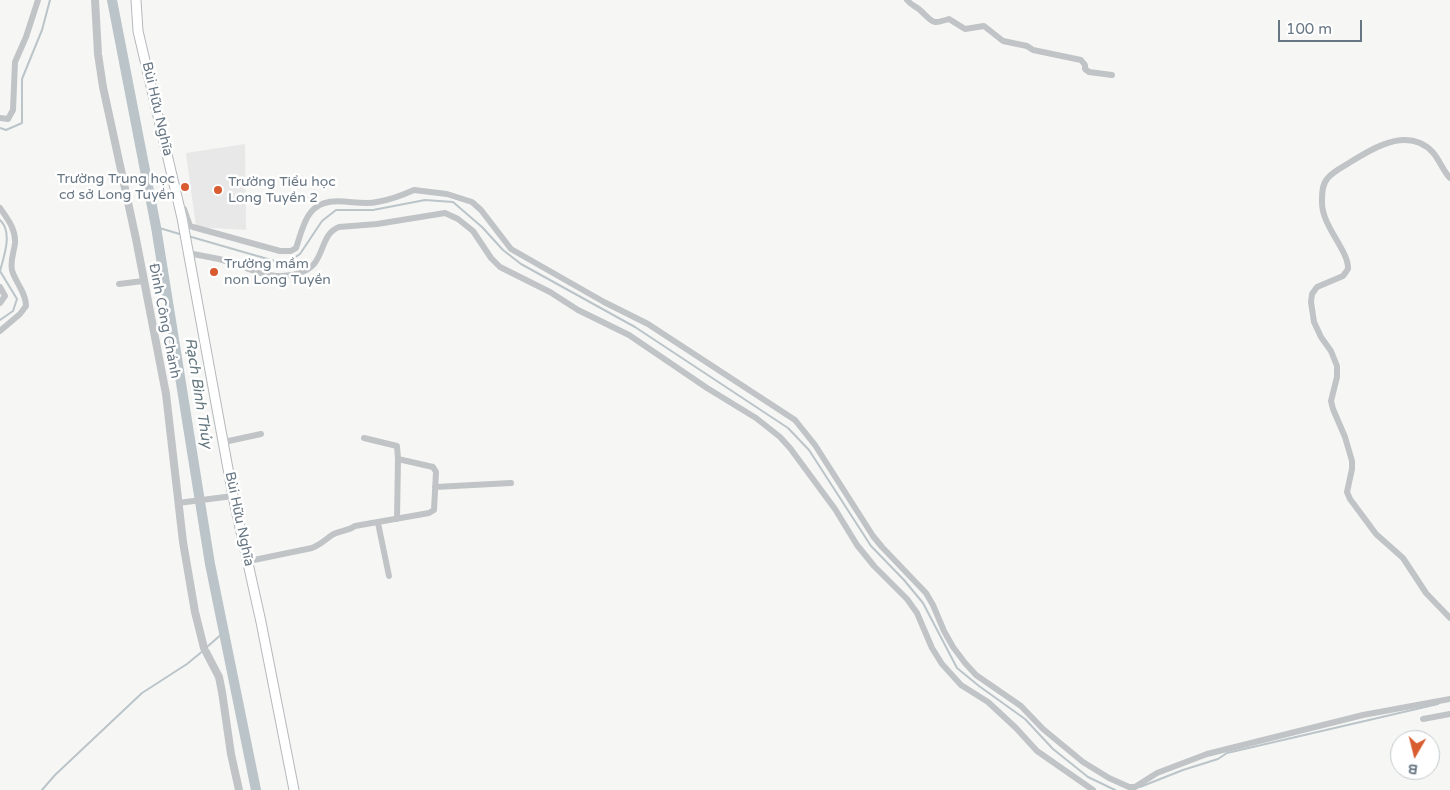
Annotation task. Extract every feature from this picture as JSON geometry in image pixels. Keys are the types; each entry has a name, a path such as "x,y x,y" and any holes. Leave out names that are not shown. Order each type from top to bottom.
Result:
{"main road":[{"name":"Bùi Hữu Nghĩa","path":"136,0 138,31 182,218 233,496 249,561 294,790"}],"street":[{"path":"0,118 8,119 13,110 15,62 26,37 38,0"},
{"name":"Đinh Công Chánh","path":"95,0 98,54 105,100 136,239 166,394 178,503 191,590 205,650 219,677 239,790"},
{"path":"907,0 912,6 919,9 930,22 938,23 949,19 965,29 984,26 1003,40 1027,46 1033,50 1081,60 1085,65 1085,69 1089,72 1112,75"},
{"path":"1450,178 1435,154 1424,145 1413,142 1395,142 1379,146 1329,177 1322,191 1323,211 1330,229 1346,258 1348,269 1343,276 1316,288 1311,296 1311,306 1316,327 1337,366 1332,401 1333,409 1345,437 1352,461 1347,492 1350,499 1376,534 1403,558 1426,594 1450,618"},
{"path":"177,202 184,209 190,226 280,251 291,251 296,248 312,212 326,203 345,201 375,203 414,190 447,194 472,202 481,210 511,249 604,302 648,324 795,420 814,445 872,536 926,593 944,631 965,663 976,675 1021,706 1043,729 1083,762 1109,778 1130,787 1135,787 1157,773 1207,754 1363,715 1450,699"},
{"path":"0,208 12,226 15,235 11,265 26,298 26,306 20,314 0,331"},
{"path":"188,250 281,276 306,270 314,264 327,236 333,229 339,227 377,224 445,213 458,219 473,231 491,258 500,267 550,292 578,310 629,336 756,418 780,437 798,457 835,509 857,545 874,566 907,599 917,613 932,648 942,664 961,685 988,702 1037,751 1093,790"},
{"path":"119,284 143,281"},
{"path":"0,287 5,296 0,303"},
{"path":"224,442 261,434"},
{"path":"364,438 397,446 397,519"},
{"path":"249,561 312,548 322,544 333,535 355,526 433,512 435,507 436,472 433,467 398,459"},
{"path":"435,487 510,483"},
{"path":"178,503 233,496"},
{"path":"378,522 389,576"},
{"path":"1423,719 1450,714"}],"shaded area":[{"name":"Trường Tiểu học Long Tuyền 2","path":"245,144 246,230 196,227 186,153"}],"waterway":[{"path":"0,128 6,130 22,123 22,79 42,30 50,0"},
{"name":"Rạch Bình Thủy","path":"112,0 156,227 210,564 256,790"},
{"path":"188,236 285,264 300,254 322,221 336,210 373,210 425,200 453,202 482,227 503,250 521,264 635,327 788,428 809,450 871,546 923,603 957,668 1025,719 1053,749 1088,777 1115,790"},
{"path":"0,220 4,225 7,237 0,271 17,299 13,311 0,320"},
{"path":"156,227 183,235"},
{"path":"207,647 224,632"},
{"path":"42,790 55,775 142,693 187,664 204,650"},
{"path":"1140,787 1218,759 1227,753 1438,704"}],"place":[{"name":"Trường Trung học cơ sở Long Tuyền","path":"185,187"},
{"name":"Trường Tiểu học Long Tuyền 2","path":"218,190"},
{"name":"Trường mầm non Long Tuyền","path":"214,272"}]}
